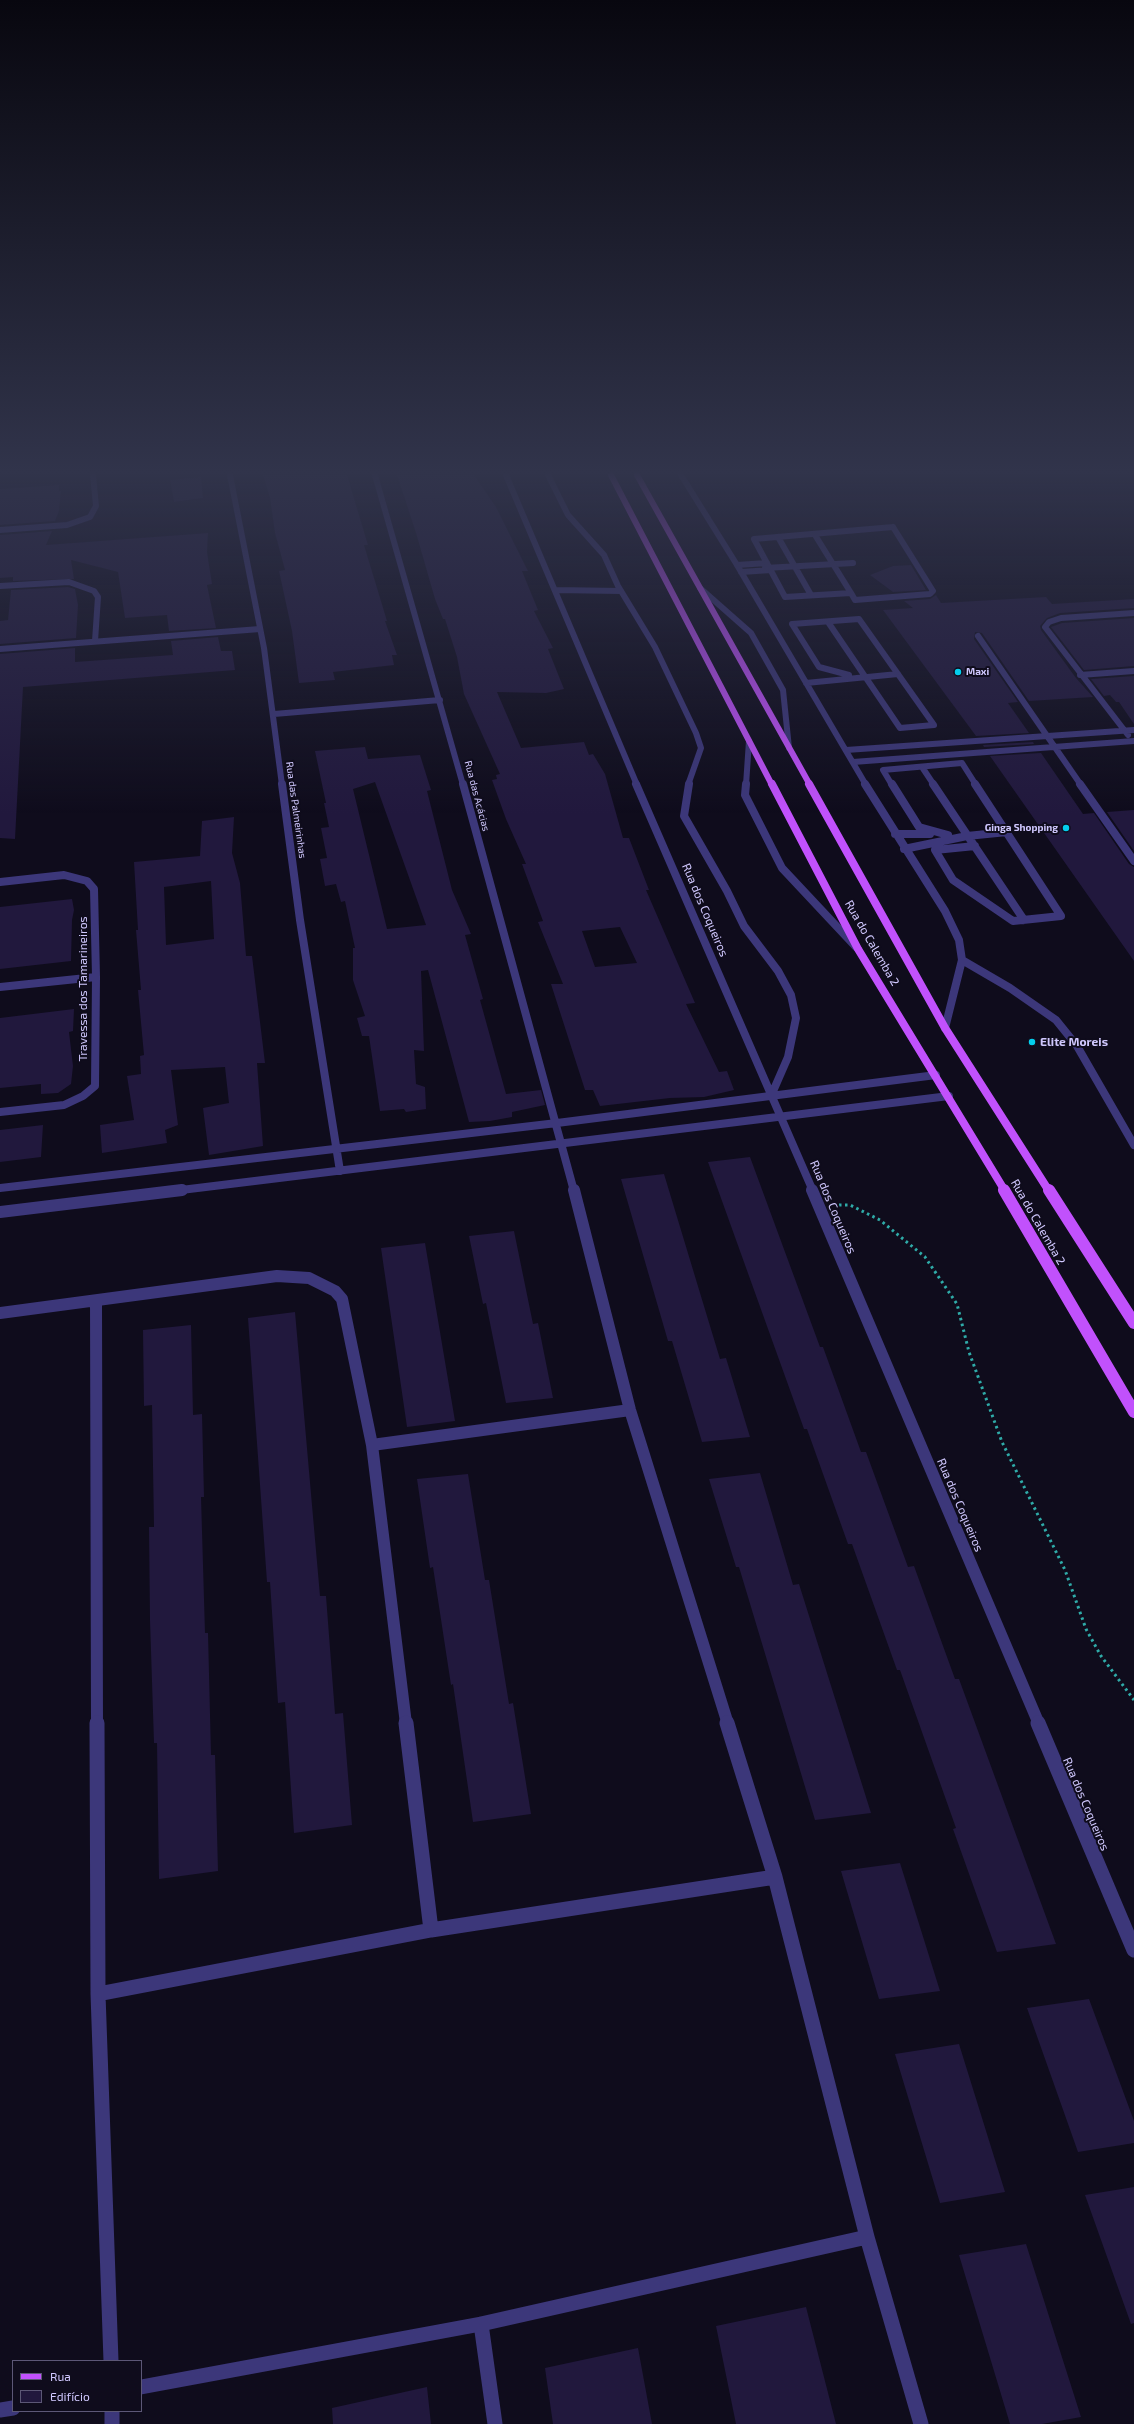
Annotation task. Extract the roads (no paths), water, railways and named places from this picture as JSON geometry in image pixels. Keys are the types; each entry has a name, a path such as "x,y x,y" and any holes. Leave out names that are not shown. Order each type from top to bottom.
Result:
{"main road":[{"name":"Rua do Calemba 2","path":"669,588 858,949 949,1096 1134,1412"},
{"name":"Rua do Calemba 2","path":"700,588 945,1028 1134,1324"}],"street":[{"path":"86,588 94,591 98,597 94,641"},
{"name":"Rua das Palmeirinhas","path":"252,588 274,714 300,920 335,1149 340,1170"},
{"name":"Rua das Acácias","path":"408,588 440,700 556,1123 630,1410 775,1878 867,2237 921,2424"},
{"path":"620,588 655,647 701,748 698,761 688,785 684,816 727,891 744,926 778,971 791,995 796,1018 788,1057 771,1096"},
{"path":"700,588 751,633 783,690 789,748"},
{"path":"750,588 904,849 945,911 959,940 962,960 945,1028"},
{"path":"780,588 785,597 851,593"},
{"path":"807,588 811,595"},
{"path":"848,588 855,600 927,595 933,591 931,588"},
{"path":"555,590 621,591"},
{"name":"Rua dos Coqueiros","path":"555,590 818,1204 1134,1950"},
{"path":"1134,613 1061,618 1046,624 1046,629 1080,675 1134,742"},
{"path":"828,622 900,728 934,725 859,619 792,624 819,667 849,676"},
{"path":"0,649 260,629"},
{"path":"978,636 1134,861"},
{"path":"1080,675 1134,671"},
{"path":"804,680 898,674"},
{"path":"804,680 865,676"},
{"path":"274,714 440,700"},
{"path":"846,750 1134,730"},
{"path":"748,741 745,795 782,868 858,949"},
{"path":"853,762 1054,746 1134,742"},
{"path":"948,835 919,827 884,770 962,764 1061,916 1013,921 953,880 935,850 975,846"},
{"path":"922,767 1024,920"},
{"path":"904,849 968,836 1007,832"},
{"path":"895,834 968,836"},
{"name":"Travessa dos Tamarineiros","path":"0,882 64,875 75,877 91,885 94,889 96,977 95,1086 83,1096 64,1105 0,1112"},
{"path":"962,960 1010,988 1056,1020 1077,1046 1134,1145"},
{"path":"0,987 96,977"},
{"path":"0,1188 556,1123 936,1075"},
{"path":"0,1212 340,1170 561,1145 949,1096"},
{"path":"0,1313 277,1276 309,1278 322,1283 335,1291 342,1299 372,1445 431,1930"},
{"path":"96,1301 98,1994 111,2360"},
{"path":"372,1445 630,1410"},
{"path":"98,1994 431,1930 775,1878"},
{"path":"142,2387 481,2324 867,2237"},
{"path":"481,2324 495,2424"},
{"path":"0,2410 12,2408"},
{"path":"112,2412 112,2424"}],"place":[{"name":"Maxi","path":"958,672"},
{"name":"Ginga Shopping","path":"1066,828"},
{"name":"Elite Moreis","path":"1032,1042"}]}
